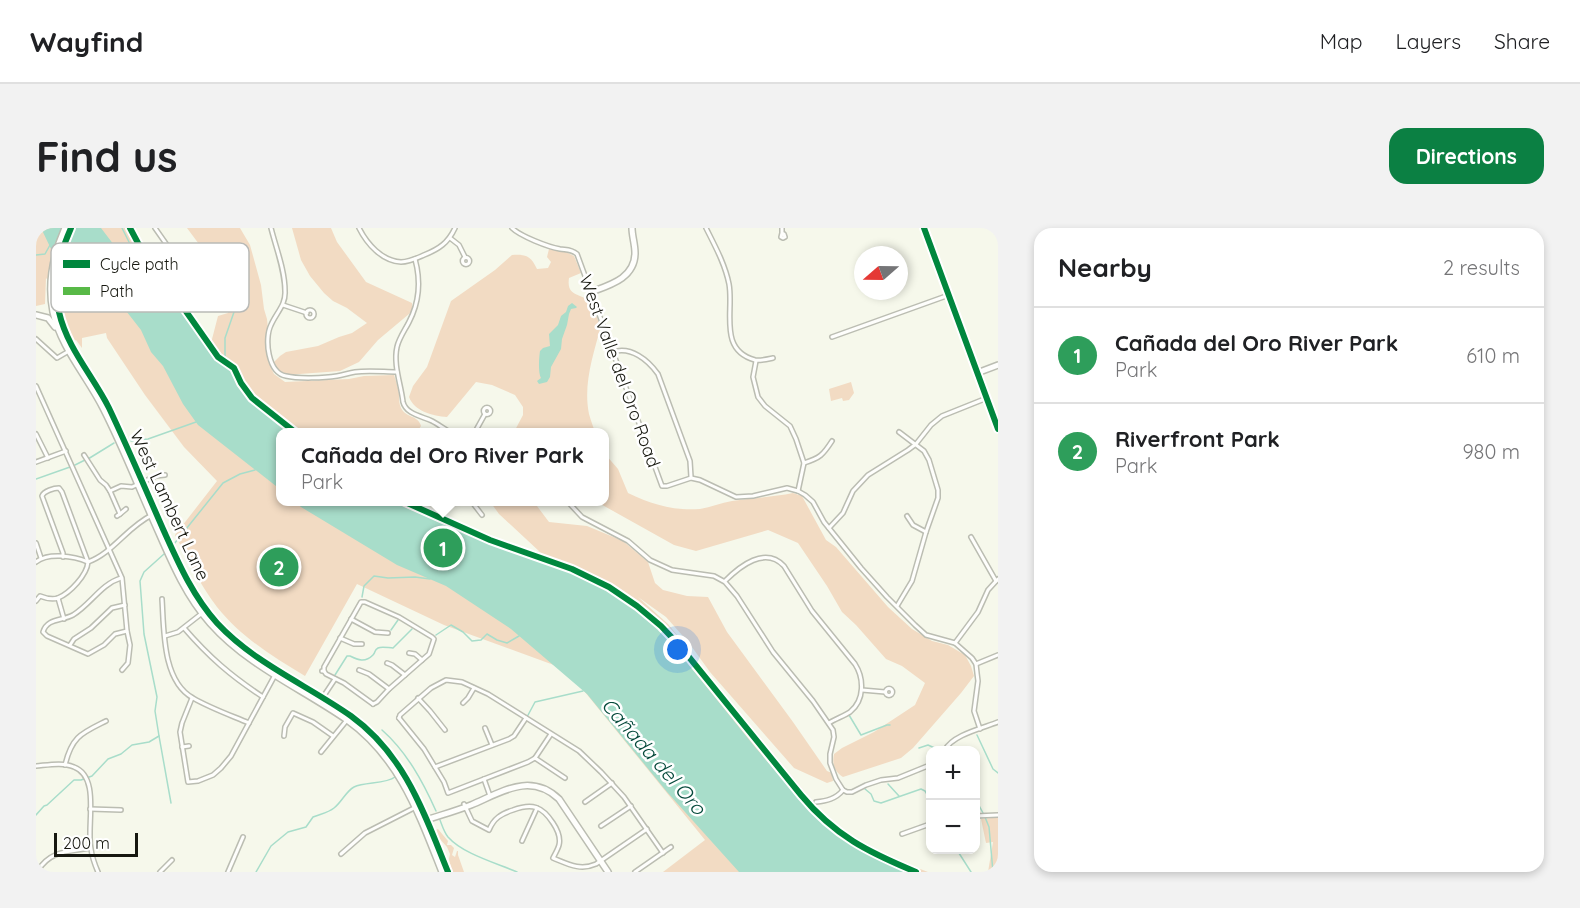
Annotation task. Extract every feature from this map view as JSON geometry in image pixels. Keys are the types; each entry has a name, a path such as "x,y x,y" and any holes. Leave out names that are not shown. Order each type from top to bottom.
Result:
{"main road":[{"path":"59,243 65,228"},
{"path":"65,243 71,228"},
{"path":"591,292 619,281 630,271 635,253 632,228"},
{"path":"924,228 998,429"},
{"path":"51,274 51,302"},
{"path":"36,314 51,310"},
{"name":"West Lambert Lane","path":"57,312 62,339 105,413 140,483"},
{"name":"West Lambert Lane","path":"58,312 67,337 110,411 180,579 231,644 275,675 321,700"},
{"path":"36,314 50,319 62,339"},
{"path":"977,373 998,365"},
{"path":"79,368 93,386 98,388"},
{"name":"West Lambert Lane","path":"205,612 250,652 349,718 378,741 413,788 448,872"},
{"name":"West Lambert Lane","path":"349,718 388,761 416,807 428,820 442,872"},
{"path":"428,820 524,785 544,788 559,799 609,872"}],"street":[{"path":"155,228 166,243"},
{"path":"271,228 286,295 268,333 271,364 275,371 285,376 325,377 357,372 397,372"},
{"path":"359,228 364,238 380,254 401,261 415,259 435,251 450,238 454,228"},
{"path":"706,228 722,262 729,284 729,326 732,340 744,355 756,360 773,358"},
{"name":"West Valle del Oro Road","path":"513,229 552,247 574,251 578,254 662,486 691,478"},
{"path":"450,238 459,246 465,257"},
{"path":"415,259 419,272 418,297 415,311 397,346 397,372 405,408 444,428"},
{"path":"832,337 949,295"},
{"path":"283,304 307,313"},
{"path":"36,339 57,358 69,351"},
{"path":"613,352 618,350 639,355 658,374 690,461 691,478 736,496 753,496 787,488 798,490 813,502 824,522 887,597 926,634 955,643 966,652 976,664 978,681 974,711 980,729"},
{"path":"756,360 753,377 758,397 794,432 804,463 798,490"},
{"path":"36,386 122,578 130,645 128,663 122,670"},
{"path":"829,528 843,513 853,491 868,475 901,456 916,444 931,425 942,416 987,398"},
{"path":"477,428 485,414"},
{"path":"897,606 912,581 938,498 938,490 924,451 899,432"},
{"path":"36,434 48,458"},
{"path":"804,463 818,459 832,441"},
{"path":"36,462 66,451"},
{"path":"84,455 110,491 118,515 126,508"},
{"path":"110,491 165,475"},
{"path":"36,601 38,594 47,598 58,598 65,594 84,576 87,568 88,562 61,490 56,488 42,495 63,557"},
{"path":"476,506 482,514"},
{"path":"572,506 582,517 628,541 650,560 672,570 714,576 725,582 737,596 773,652 833,730 834,744 830,754 830,763 843,790 852,792 866,785 898,778 926,767"},
{"path":"36,562 41,558 52,556 88,562 100,557 135,525 153,514"},
{"path":"908,516 913,525 926,532"},
{"path":"955,643 978,612 988,590 997,580 971,537"},
{"path":"36,543 41,558"},
{"path":"725,582 744,566 768,557 778,560 784,566 822,624 861,672 862,690 858,702 851,711 829,723"},
{"path":"122,578 111,581 78,612 64,619 50,622 43,632 47,636 88,654 104,645 116,634 127,632"},
{"path":"58,598 64,619"},
{"path":"162,598 166,648 176,683 192,698 249,723"},
{"path":"360,602 365,602 399,618 434,640 429,654 373,705 323,671 351,619 360,602"},
{"path":"70,646 72,640 91,628 112,608 125,605"},
{"path":"165,636 176,633 205,612"},
{"path":"351,619 375,632 388,633"},
{"path":"184,628 210,657 237,680 263,697"},
{"path":"340,638 354,645 362,644"},
{"path":"409,653 415,654 422,660"},
{"path":"976,664 998,655"},
{"path":"206,660 210,657"},
{"path":"387,663 405,675"},
{"path":"359,670 369,674 389,689"},
{"path":"192,698 180,732 188,782 213,775 231,756 275,675"},
{"path":"321,700 335,679"},
{"path":"551,734 535,758 448,793 424,749 396,719 418,698 446,680 462,682 488,694 579,751 612,783 631,806 663,853"},
{"path":"463,703 474,688"},
{"path":"862,690 885,692"},
{"path":"418,698 445,730"},
{"path":"284,736 285,727 293,713 313,722 333,736"},
{"path":"321,752 349,718"},
{"path":"435,767 509,739 514,736 526,718"},
{"path":"65,765 68,752 74,742 86,731 106,721"},
{"path":"947,746 957,737 998,722"},
{"path":"485,728 492,745"},
{"path":"182,747 189,746"},
{"path":"535,758 565,778"},
{"path":"36,766 76,767 87,777 90,790 90,848 98,872"},
{"path":"484,779 490,796"},
{"path":"585,802 612,783"},
{"path":"816,802 833,798 843,790"},
{"path":"465,806 472,820 489,830 494,819 526,806 545,812 558,832 559,844 553,858 581,868 590,867 646,829"},
{"path":"601,826 631,806"},
{"path":"341,854 364,833 416,807"},
{"path":"522,841 537,808"},
{"path":"90,809 121,810"},
{"path":"980,816 998,815"},
{"path":"902,834 926,825"},
{"path":"228,872 243,837"},
{"path":"635,872 671,847"},
{"path":"37,872 45,860 54,854 90,848"},
{"path":"160,872 172,860"}],"shaded area":[{"path":"36,228 132,228 140,243 51,243 51,284 46,278 45,304 36,306"},
{"path":"187,228 240,228 249,243 198,243"},
{"path":"292,228 331,228 337,242 366,282 412,303 412,311 378,340 359,362 340,371 286,375 273,363 286,352 318,346 352,333 367,323 333,301 310,276 301,260"},
{"path":"249,243 261,285 268,329 266,337 268,361 274,374 285,382 394,375 401,408 421,426 420,428 276,428 276,506 421,506 503,544 540,552 493,506 537,506 549,522 587,526 623,541 648,562 655,583 663,590 687,596 708,597 727,632 827,771 832,773 833,781 827,783 794,768 710,672 666,617 638,597 668,624 827,819 871,850 928,872 663,872 705,840 576,681 562,668 444,625 357,584 305,676 281,661 258,646 226,618 211,599 175,535 217,481 184,447 145,395 107,338 106,333 82,338 82,348 76,340 74,341 64,312 189,312 211,343 218,316 228,312 249,312"},
{"path":"549,249 574,256 581,273 569,278 570,289 590,303 601,326 587,392 589,414 594,428 516,428 523,415 523,407 515,395 492,385 476,382 447,417 430,414 415,406 409,397 413,386 427,367 451,301 512,255 527,257 533,261 537,269 548,268 551,262 547,257"},
{"path":"851,382 854,393 849,400 843,401 842,398 831,401 829,389"},
{"path":"609,459 618,469 628,493 662,506 700,509 732,501 793,493 802,496 826,540 836,547 888,607 912,629 932,641 948,645 965,655 974,676 913,748 901,758 843,777 834,767 834,754 874,732 915,705 925,683 902,666 886,659 842,612 798,543 768,530 696,551 674,545 604,506 609,506"},
{"path":"998,818 998,872 988,872 993,842 986,843 981,819"},
{"path":"438,829 448,841 447,845 454,848 452,855 455,857 458,851 464,872 452,872 450,854 439,838 436,830"}],"water":[{"path":"41,228 101,228 112,243 51,243 51,249"},
{"path":"572,303 577,307 571,309 569,314 561,349 551,367 550,377 547,382 539,384 537,381 541,378 540,351 550,346 549,334 558,325 561,316"},
{"path":"127,312 184,312 220,363 231,369 236,384 244,395 284,428 276,428 276,486 198,425 183,404 163,366 151,352 141,330"},
{"name":"Cañada del Oro","path":"402,506 487,543 558,567 606,589 634,608 664,634 813,815 848,843 906,872 739,872 667,792 587,694 511,629 446,586 397,565 301,507"}],"waterway":[{"path":"122,228 130,243"},
{"path":"36,255 45,254 50,245"},
{"path":"225,367 225,338 234,312"},
{"path":"131,441 148,439 196,422"},
{"path":"88,459 114,443"},
{"path":"75,465 85,460"},
{"path":"36,479 70,467"},
{"path":"174,544 223,483 240,474 255,470"},
{"path":"164,554 144,572 140,581 144,634 157,697 155,711 171,803"},
{"path":"362,597 364,586 374,576 430,579"},
{"path":"391,630 398,620"},
{"path":"436,635 451,625 472,641 481,640 487,634 507,643 519,636"},
{"path":"335,675 347,656 367,659 378,648 393,648 412,629"},
{"path":"527,717 535,702 583,691"},
{"path":"849,715 861,735 890,725"},
{"path":"382,730 414,768 436,811"},
{"path":"977,735 993,769 998,773"},
{"path":"36,815 74,780 92,776 108,759 121,754 132,745 149,742 159,736"},
{"path":"919,748 930,746"},
{"path":"256,872 271,846 288,832 306,827 313,817 332,810 354,787 395,777"},
{"path":"888,784 899,796"},
{"path":"865,789 874,801 881,803 921,789 926,793"},
{"path":"976,800 983,813"},
{"path":"985,817 989,827 993,872"},
{"path":"440,820 444,831 454,843 480,858 517,872"},
{"path":"960,854 971,872"}],"cycle path":[{"path":"65,243 71,228"},
{"path":"130,228 138,243"},
{"path":"924,228 998,429"},
{"path":"59,312 74,350 109,408 174,554 193,590 208,612 247,650 351,716 370,731 386,749 411,786 448,872"},
{"path":"186,312 218,357 234,368 252,398 290,428"},
{"path":"414,506 490,540 572,569 609,587 637,606 680,646 801,795 827,822 867,850 916,872"}],"place":[{"name":"Cañada del Oro River Park","path":"443,548"},
{"name":"Riverfront Park","path":"279,567"}]}
